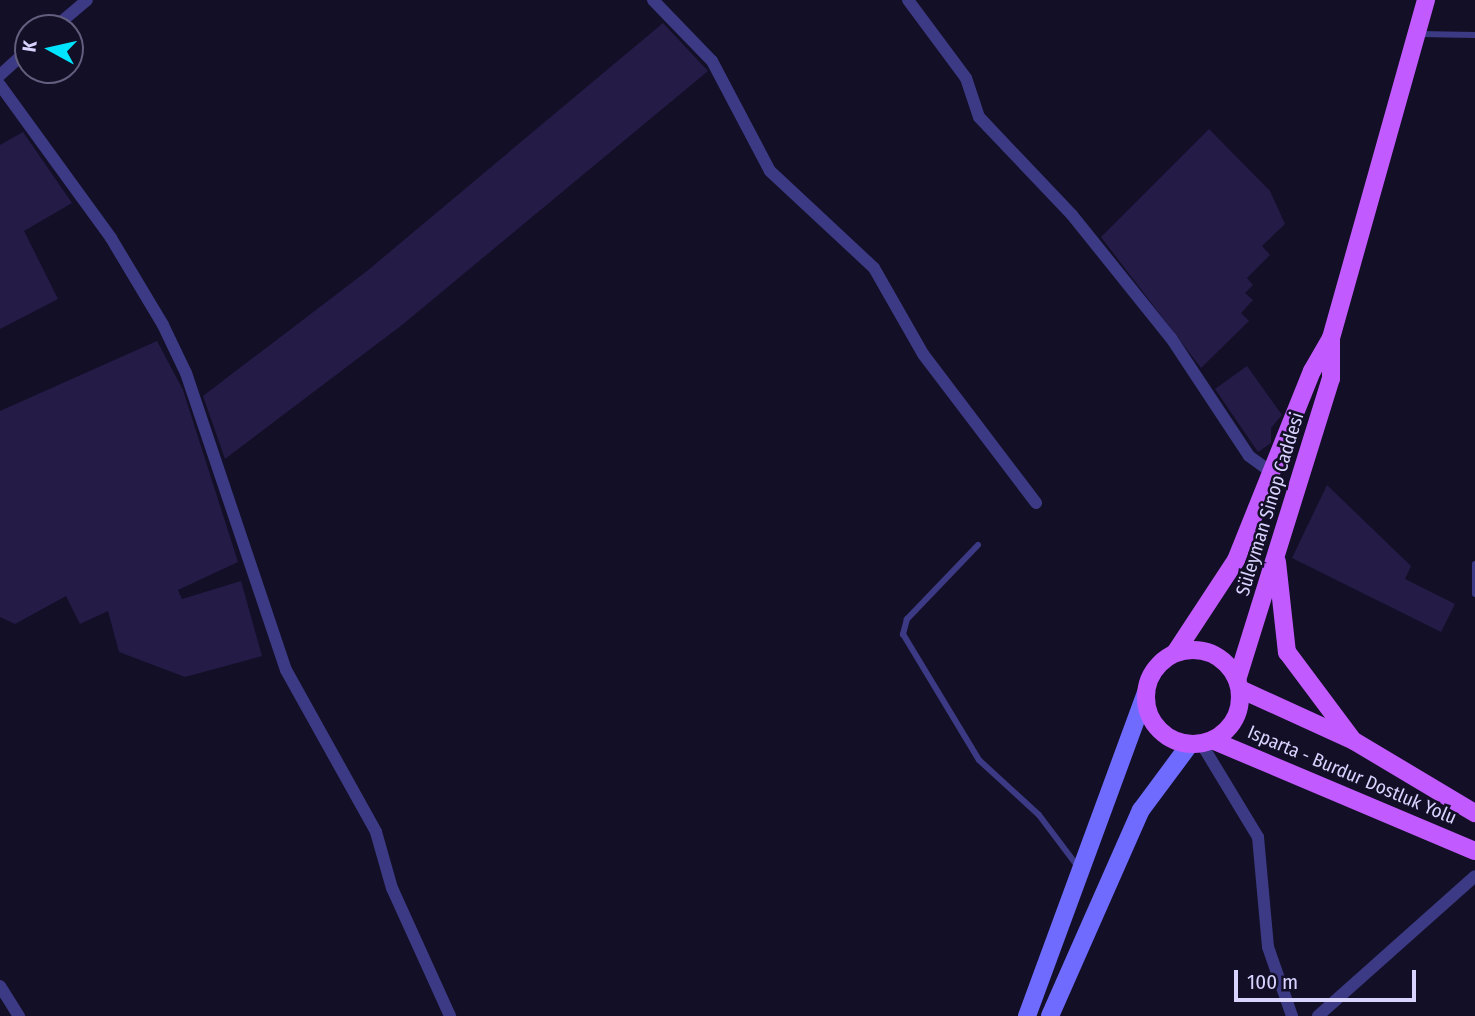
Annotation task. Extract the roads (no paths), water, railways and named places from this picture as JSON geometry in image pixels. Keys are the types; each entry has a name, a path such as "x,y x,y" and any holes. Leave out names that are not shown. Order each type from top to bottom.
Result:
{"main road":[{"name":"Süleyman Sinop Caddesi","path":"1175,653 1236,560 1271,472 1331,338 1426,0"},
{"name":"Süleyman Sinop Caddesi","path":"1238,685 1331,379 1331,338"},
{"path":"1277,552 1287,652 1354,741"},
{"path":"1175,653 1212,653 1238,685 1234,719 1201,743 1157,727 1146,692 1155,668 1175,653"},
{"name":"Isparta - Burdur Dostluk Yolu","path":"1238,685 1354,741 1475,813"},
{"name":"Isparta - Burdur Dostluk Yolu","path":"1201,743 1475,851"}],"street":[{"path":"70,14 87,0"},
{"path":"653,0 717,69 770,171 874,268 923,354 1036,503"},
{"path":"908,0 966,78 979,117 1072,215 1171,338 1249,456 1271,472"},
{"path":"0,75 14,62"},
{"path":"0,85 111,238 163,325 186,373 286,670 376,832 392,888 450,1016"},
{"path":"1027,1016 1146,692"},
{"path":"1050,1016 1141,810 1201,743 1258,837 1268,947 1292,1016"},
{"path":"1318,1016 1475,876"},
{"path":"0,986 19,1016"}],"lane":[{"path":"1418,34 1475,35"},
{"path":"978,545 907,619 903,634 979,760 1039,815 1080,870"},
{"path":"1475,564 1475,594"}]}
